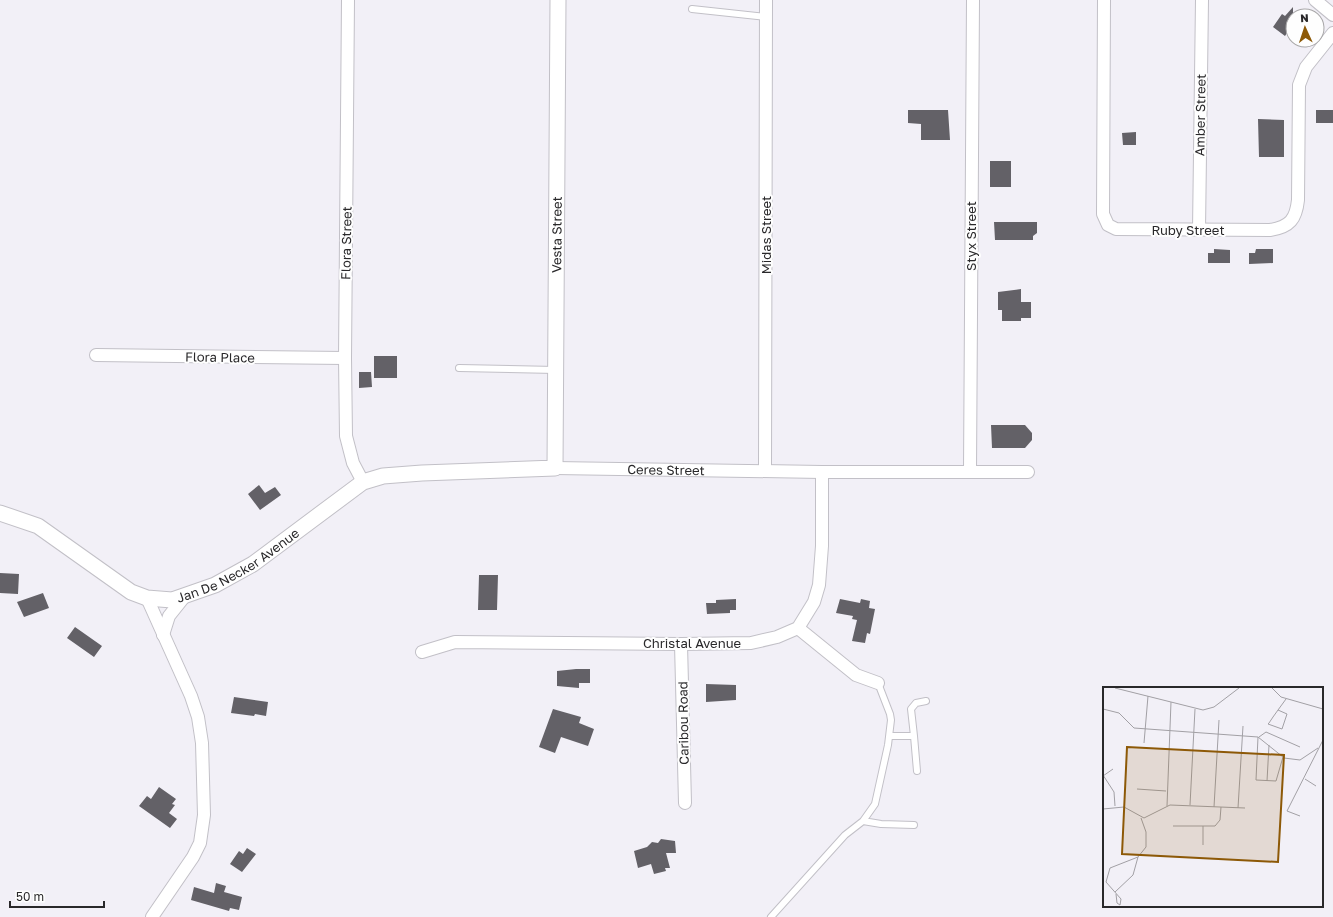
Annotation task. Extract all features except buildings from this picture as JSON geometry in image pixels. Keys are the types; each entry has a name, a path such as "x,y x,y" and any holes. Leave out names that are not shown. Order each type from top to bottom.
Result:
{"street":[{"name":"Flora Street","path":"348,0 345,358 346,436 353,463 363,482"},
{"name":"Vesta Street","path":"555,468 558,0"},
{"name":"Midas Street","path":"765,471 766,0"},
{"name":"Styx Street","path":"970,471 973,0"},
{"name":"Ruby Street","path":"1104,0 1104,214 1105,221 1116,229 1270,230 1284,226 1296,216 1298,200 1299,85 1306,67 1333,33"},
{"name":"Amber Street","path":"1199,230 1202,0"},
{"path":"1315,0 1333,15"},
{"name":"Flora Place","path":"96,355 345,358"},
{"name":"Ceres Street","path":"363,482 382,476 422,473 555,468 822,472 1028,472"},
{"path":"822,472 822,546 819,585 814,602 798,628 856,675 878,684"},
{"name":"Jan De Necker Avenue","path":"0,512 38,526 59,539 120,585 147,598 172,600 215,585 253,564 363,482"},
{"path":"163,635 169,616 185,596"},
{"path":"147,598 191,696 198,717 202,743 204,816 200,843 193,857 152,917"},
{"name":"Christal Avenue","path":"422,652 455,642 681,644 764,641 798,628"},
{"name":"Caribou Road","path":"681,644 685,803"}],"lane":[{"path":"692,9 766,17"},
{"path":"459,368 556,370"},
{"path":"771,917 845,835 863,821 873,809 879,794 890,736 890,714 878,684"},
{"path":"917,771 911,709 916,703 926,701"},
{"path":"890,736 914,736"},
{"path":"863,821 881,824 914,826"}]}
